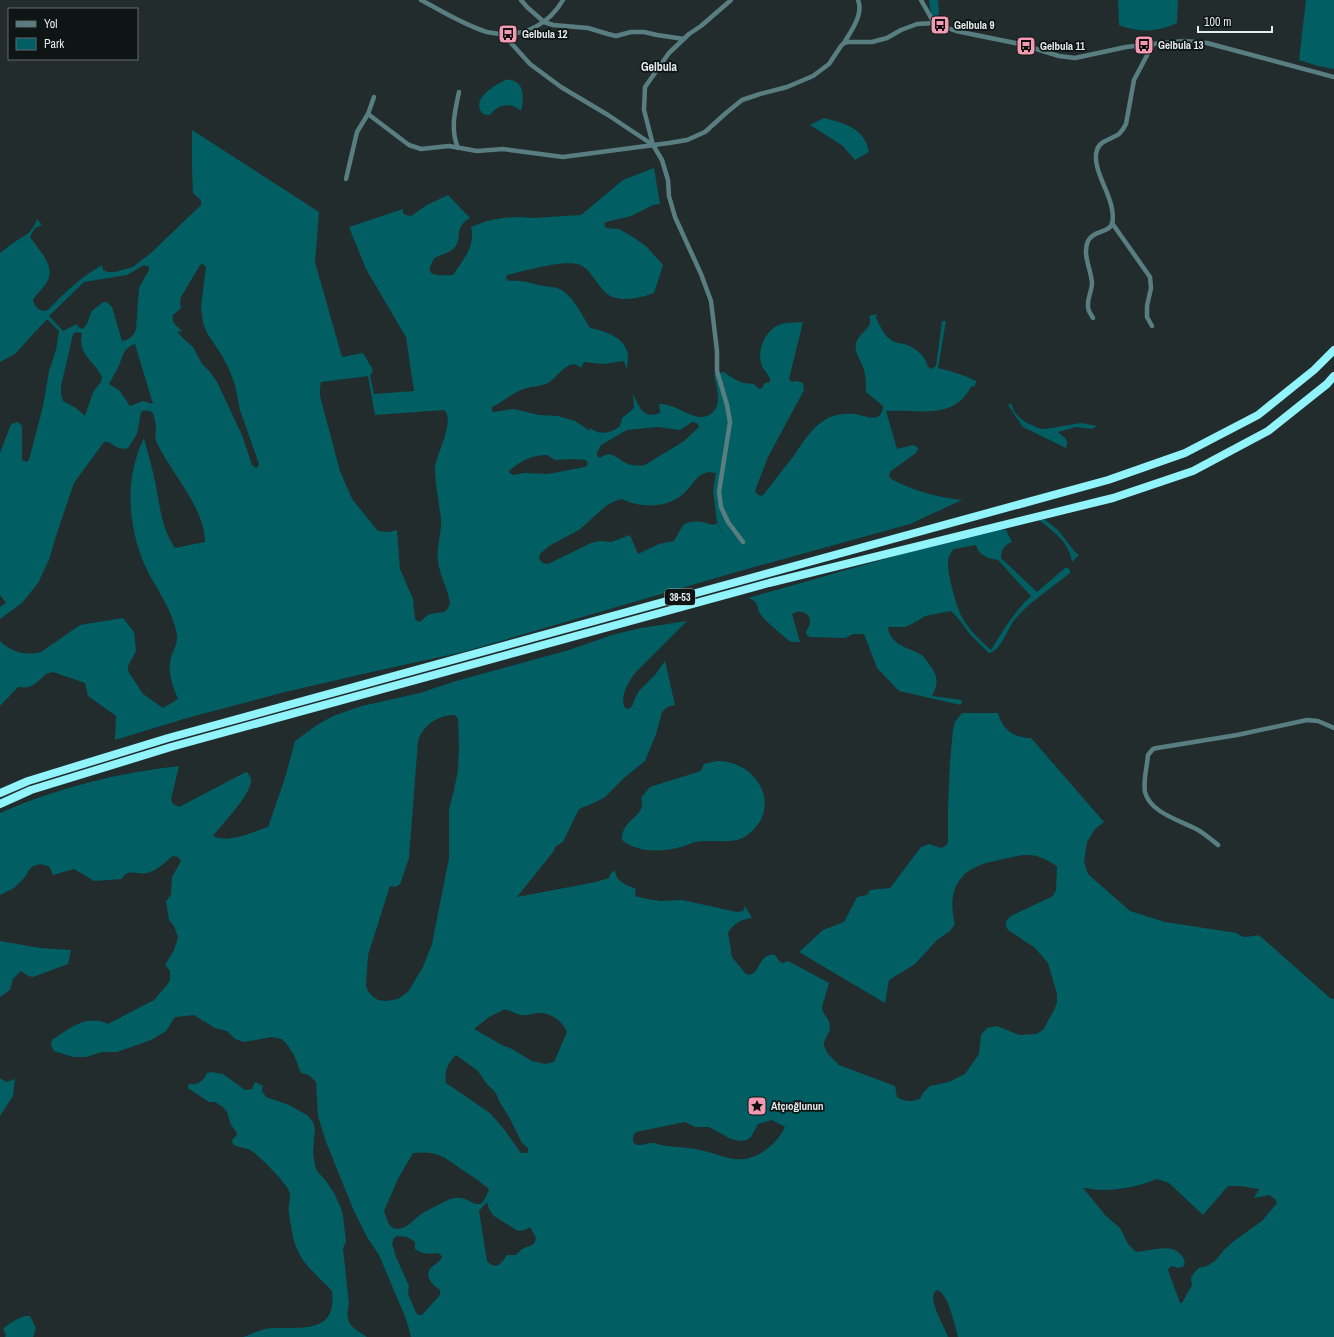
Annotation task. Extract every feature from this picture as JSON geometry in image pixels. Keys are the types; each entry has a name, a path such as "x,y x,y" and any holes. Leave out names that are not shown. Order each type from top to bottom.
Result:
{"highway":[{"name":"38-53","path":"0,793 28,781 168,738 1108,480 1185,453 1258,415 1314,370 1334,350"},
{"name":"38-53","path":"0,804 31,790 171,748 769,583 1113,498 1193,471 1268,431 1327,384 1334,376"}],"street":[{"path":"421,0 465,24 488,33 503,34 527,31 544,22 564,0"},
{"path":"521,0 526,7 544,22 553,25 588,28 616,36 631,32 644,32 684,39"},
{"path":"731,0 669,53 645,87 644,110 653,145 662,160 668,180 669,196 675,217 711,301 717,350 717,371 727,405 730,422 719,492 721,507 728,522 743,542"},
{"path":"368,114 409,145 421,149 449,146 477,151 503,149 563,157 687,140 705,132 726,112 742,100 787,87 813,76 829,64 844,43 859,14 860,8 858,0"},
{"path":"921,0 934,23"},
{"path":"844,43 872,42 887,38 901,30 917,24 934,23 956,31 1020,44 1059,56 1075,58 1126,47 1184,41 1207,43 1334,77"},
{"path":"503,34 530,64 561,87 608,115 653,145"},
{"path":"1152,326 1147,317 1147,306 1151,288 1150,277 1112,224 1112,203 1097,163 1096,150 1101,144 1119,134 1126,124 1134,80 1153,44"},
{"path":"458,148 455,140 454,117 459,92"},
{"path":"346,179 357,132 368,114 374,97"},
{"path":"1093,318 1088,307 1088,298 1092,282 1087,262 1086,246 1094,233 1108,229 1112,224"},
{"path":"1218,845 1199,830 1154,808 1145,792 1148,755 1150,752 1157,748 1236,735 1307,720 1318,721 1334,728"}],"green space":[{"path":"929,0 938,0 939,13 937,17 931,15"},
{"path":"1118,0 1178,0 1177,23 1156,30 1126,28 1119,25"},
{"path":"1306,0 1334,0 1334,69 1299,60"},
{"path":"505,80 516,82 522,90 523,100 521,111 509,105 497,108 490,115 482,113 479,104 483,95"},
{"path":"824,118 839,122 858,132 867,144 869,152 855,160 843,146 810,125"},
{"path":"192,130 319,212 315,262 342,357 363,353 373,370 370,376 374,394 414,391 406,337 366,269 349,227 403,209 403,213 411,216 427,205 448,195 470,218 462,225 455,247 432,261 430,272 437,275 453,275 470,247 472,240 471,227 487,221 503,218 581,215 623,180 654,168 660,204 653,205 631,216 606,222 604,224 606,228 619,229 646,246 663,265 654,293 643,297 630,299 612,297 603,290 590,272 580,265 570,263 542,266 507,275 506,277 508,281 527,282 540,286 555,287 563,291 576,305 590,328 601,330 612,335 625,346 628,353 627,370 624,361 603,364 584,362 581,368 571,364 564,368 548,383 516,392 492,407 492,411 514,409 539,415 558,416 575,421 590,431 590,428 597,432 605,433 613,431 620,426 622,418 634,408 633,394 642,411 649,415 660,413 659,404 673,407 694,416 706,416 712,413 715,409 718,400 714,374 724,372 743,383 754,384 759,389 762,388 765,383 770,382 770,378 760,360 761,347 766,336 775,327 781,324 803,322 789,379 792,382 797,381 803,383 804,390 768,457 755,491 758,495 762,496 813,429 824,420 839,414 854,414 872,418 876,417 882,412 883,406 866,392 865,373 856,351 857,340 870,324 869,316 877,314 876,318 888,337 897,343 908,345 916,350 925,359 928,367 931,369 936,366 942,321 946,321 938,368 957,373 976,381 975,386 971,387 963,398 955,405 945,409 934,411 886,411 897,449 913,445 918,449 916,453 891,471 889,475 891,479 917,490 962,500 910,524 740,571 463,652 281,693 187,718 115,740 116,716 88,696 85,683 53,672 46,674 37,683 31,686 18,687 0,706 0,641 9,648 19,652 29,654 41,652 80,625 123,618 134,632 136,651 128,666 128,671 143,694 163,708 178,699 170,674 171,658 177,641 175,627 162,596 149,574 142,558 136,541 133,524 131,489 133,471 137,454 144,438 155,480 162,518 167,533 175,548 205,542 204,529 194,504 156,441 156,425 153,413 150,411 141,412 137,434 128,448 125,449 116,447 109,442 104,442 74,483 49,560 38,583 22,603 0,619 0,607 6,603 0,595 0,453 11,424 18,422 22,426 22,460 26,462 29,460 43,406 49,371 56,350 59,331 47,319 15,354 0,362 0,253 27,234 32,229 37,219 42,225 35,228 30,237 48,264 49,276 47,282 33,300 38,309 43,311 48,310 73,286 102,265 103,270 108,272 115,272 133,267 152,252 201,205 201,200 193,193","holes":["203,264 206,267 201,306 203,323 207,333 229,369 235,385 240,410 259,464 257,468 252,465 242,435 217,382 202,364 193,347 177,332 182,331 175,324 173,315 181,308 181,297 200,265","144,265 149,267 149,270 139,288 136,329 131,337 122,341 112,307 107,302 103,302 92,311 87,323 82,329 78,327 77,324 63,331 49,316 84,282 127,275","76,332 82,333 81,341 84,352 102,377 101,382 93,392 85,416 76,408 63,401 61,386 73,334","135,344 153,404 143,401 130,406 119,390 109,384 118,368 123,354 129,347","368,376 375,415 444,410 447,415 447,429 435,468 441,519 438,562 450,603 447,610 426,616 420,622 415,619 413,599 400,569 397,530 389,532 378,531 352,499 340,471 320,396 321,382","692,422 697,423 699,427 684,441 645,465 636,466 628,464 611,454 604,455 600,458 597,456 601,445 627,430 658,427 680,430","547,455 555,460 586,460 588,464 585,467 548,474 524,473 513,475 510,473 509,471 520,463 536,456","709,472 716,473 713,491 717,522 727,543 717,523 713,525 702,522 690,522 683,525 674,541 659,544 638,554 630,535 611,542 600,541 591,543 548,564 542,563 539,558 540,554 549,546 579,530 607,505 622,499 638,504 664,504 680,497 701,475"]},
{"path":"1011,403 1014,411 1019,417 1025,422 1038,428 1045,429 1081,423 1097,426 1092,429 1076,427 1058,432 1067,440 1066,448 1023,427 1008,405"},
{"path":"1044,519 1058,530 1079,555 1072,562 1068,549 1064,543 1055,533 1039,520"},
{"path":"994,528 1006,530 1012,542 1007,544 1004,548 1001,558 1037,592 1065,568 1070,570 1070,573 1025,608 1013,622 997,649 989,653 971,636 951,611 925,616 905,627 888,627 889,633 896,642 921,655 932,668 936,676 936,687 932,696 962,700 961,705 899,691 877,668 864,634 853,634 845,638 810,637 806,632 810,619 804,612 798,611 792,614 800,642 792,642 761,615 756,603 748,598","holes":["976,545 981,554 988,558 998,560 1031,596 1004,628 991,650 971,631 962,617 955,599 948,568 949,557 954,549"]},
{"path":"687,621 635,673 624,694 623,704 625,708 629,709 632,706 639,691 655,675 665,661 675,705 667,707 662,712 656,734 645,761 624,778 605,797 579,809 563,842 556,846 553,852 517,897 596,882 609,878 611,873 615,870 619,880 636,889 635,896 661,901 682,900 737,912 743,911 745,906 752,918 738,922 728,933 732,957 745,973 749,975 754,973 764,958 775,955 780,962 783,963 788,961 829,983 822,1007 823,1012 829,1021 830,1027 824,1042 824,1046 828,1054 839,1065 895,1086 897,1097 902,1100 914,1101 920,1099 923,1093 930,1086 949,1082 965,1074 979,1054 981,1035 987,1028 997,1026 1019,1035 1036,1034 1043,1030 1057,1003 1057,994 1048,963 1035,948 1008,930 1006,921 1011,916 1053,896 1056,890 1057,866 1049,861 1035,856 1022,855 984,864 968,872 962,877 954,891 952,907 955,924 950,931 937,940 915,964 889,980 885,1003 799,952 823,930 844,922 857,897 867,895 870,890 890,888 921,847 929,844 941,848 947,845 950,761 955,722 962,713 998,713 1002,724 1010,732 1025,738 1031,738 1104,822 1095,829 1087,842 1084,862 1088,874 1130,911 1165,922 1237,933 1243,937 1260,936 1330,998 1334,999 1334,1337 958,1337 948,1303 941,1292 937,1290 934,1293 933,1298 934,1305 948,1337 411,1337 406,1319 379,1255 367,1237 354,1211 326,1142 318,1116 316,1082 309,1075 301,1073 294,1055 286,1043 281,1039 272,1037 244,1042 235,1039 227,1031 215,1028 194,1015 175,1017 166,1031 151,1040 117,1052 102,1052 86,1057 73,1057 54,1051 51,1045 52,1040 72,1027 92,1021 100,1021 108,1024 154,1000 167,985 170,980 170,971 165,965 174,950 178,937 174,926 169,920 166,901 171,895 172,877 181,861 178,857 173,856 151,872 129,873 122,879 94,881 74,869 53,875 49,866 40,864 33,866 28,871 26,876 14,888 0,895 0,813 43,796 110,777 179,766 171,799 173,804 179,807 246,772 251,779 249,788 235,810 213,836 226,839 240,836 268,827 285,778 295,741 317,725 333,716 362,706 420,693 456,681 569,650 612,635 641,628","holes":["455,715 458,719 458,770 449,810 449,858 432,944 423,967 408,992 398,999 386,1001 378,1000 372,996 366,985 368,955 390,886 396,887 400,884 409,858 418,741 420,735 427,726 443,717","505,1010 521,1015 537,1013 551,1015 559,1020 567,1032 554,1062 545,1064 532,1061 474,1029 489,1017","456,1055 478,1071 486,1083 496,1093 522,1143 528,1148 528,1153 521,1153 504,1129 490,1113 446,1083 446,1071","772,1120 785,1127 776,1140 764,1151 749,1158 741,1159 733,1159 695,1149 653,1143 638,1145 633,1141 636,1132 685,1122 695,1127 709,1127 731,1139 740,1141 747,1140 751,1137 758,1124","422,1152 436,1154 454,1164 489,1189 481,1203 478,1204 463,1198 448,1200 421,1214 401,1229 395,1229 390,1225 384,1211 398,1179 413,1153","1157,1179 1169,1183 1203,1215 1228,1186 1241,1186 1259,1189 1254,1198 1269,1195 1275,1199 1277,1203 1262,1221 1234,1241 1215,1261 1207,1266 1199,1268 1194,1273 1191,1278 1192,1285 1182,1303 1180,1303 1168,1270 1171,1266 1179,1268 1184,1266 1184,1259 1182,1256 1173,1249 1167,1248 1136,1252 1128,1244 1120,1228 1106,1216 1083,1188 1109,1190 1143,1184","487,1202 489,1209 494,1216 518,1231 525,1230 530,1227 536,1238 533,1244 521,1250 516,1255 507,1255 503,1261 496,1266 487,1261 479,1211","397,1236 407,1237 415,1242 415,1249 418,1251 427,1254 439,1253 442,1257 428,1273 431,1282 440,1290 440,1295 422,1315 416,1313 408,1294 409,1286 396,1257 392,1243 394,1238"]},
{"path":"717,761 732,763 745,769 755,778 762,788 765,800 763,813 757,825 746,836 741,839 729,841 695,842 666,850 643,849 628,844 622,840 623,833 629,822 641,809 641,798 650,787 701,771 704,764"},
{"path":"0,941 40,948 71,950 68,964 33,977 28,976 21,971 13,979 10,990 0,997"},
{"path":"211,1072 223,1074 245,1090 252,1089 255,1082 263,1086 262,1091 266,1097 289,1105 307,1115 313,1122 315,1129 313,1152 315,1165 317,1171 334,1193 343,1216 346,1242 343,1248 349,1304 348,1317 350,1325 367,1337 243,1337 269,1328 295,1328 316,1325 329,1315 332,1305 332,1291 308,1266 295,1245 289,1210 290,1195 286,1185 271,1168 254,1153 248,1149 233,1144 232,1140 237,1133 231,1125 227,1112 223,1107 215,1102 209,1102 188,1088 189,1084 200,1082 207,1073"},
{"path":"0,1078 6,1082 15,1079 13,1096 0,1116"},
{"path":"25,1316 30,1316 36,1328 33,1337 5,1337 6,1335 3,1329 13,1321"}],"place":[{"name":"Gelbula 9","path":"940,25"},
{"name":"Gelbula 12","path":"508,34"},
{"name":"Gelbula 13","path":"1144,45"},
{"name":"Gelbula 11","path":"1026,46"},
{"name":"Atçıoğlunun","path":"757,1106"}],"district":[{"name":"Gelbula","path":"659,67"}]}
